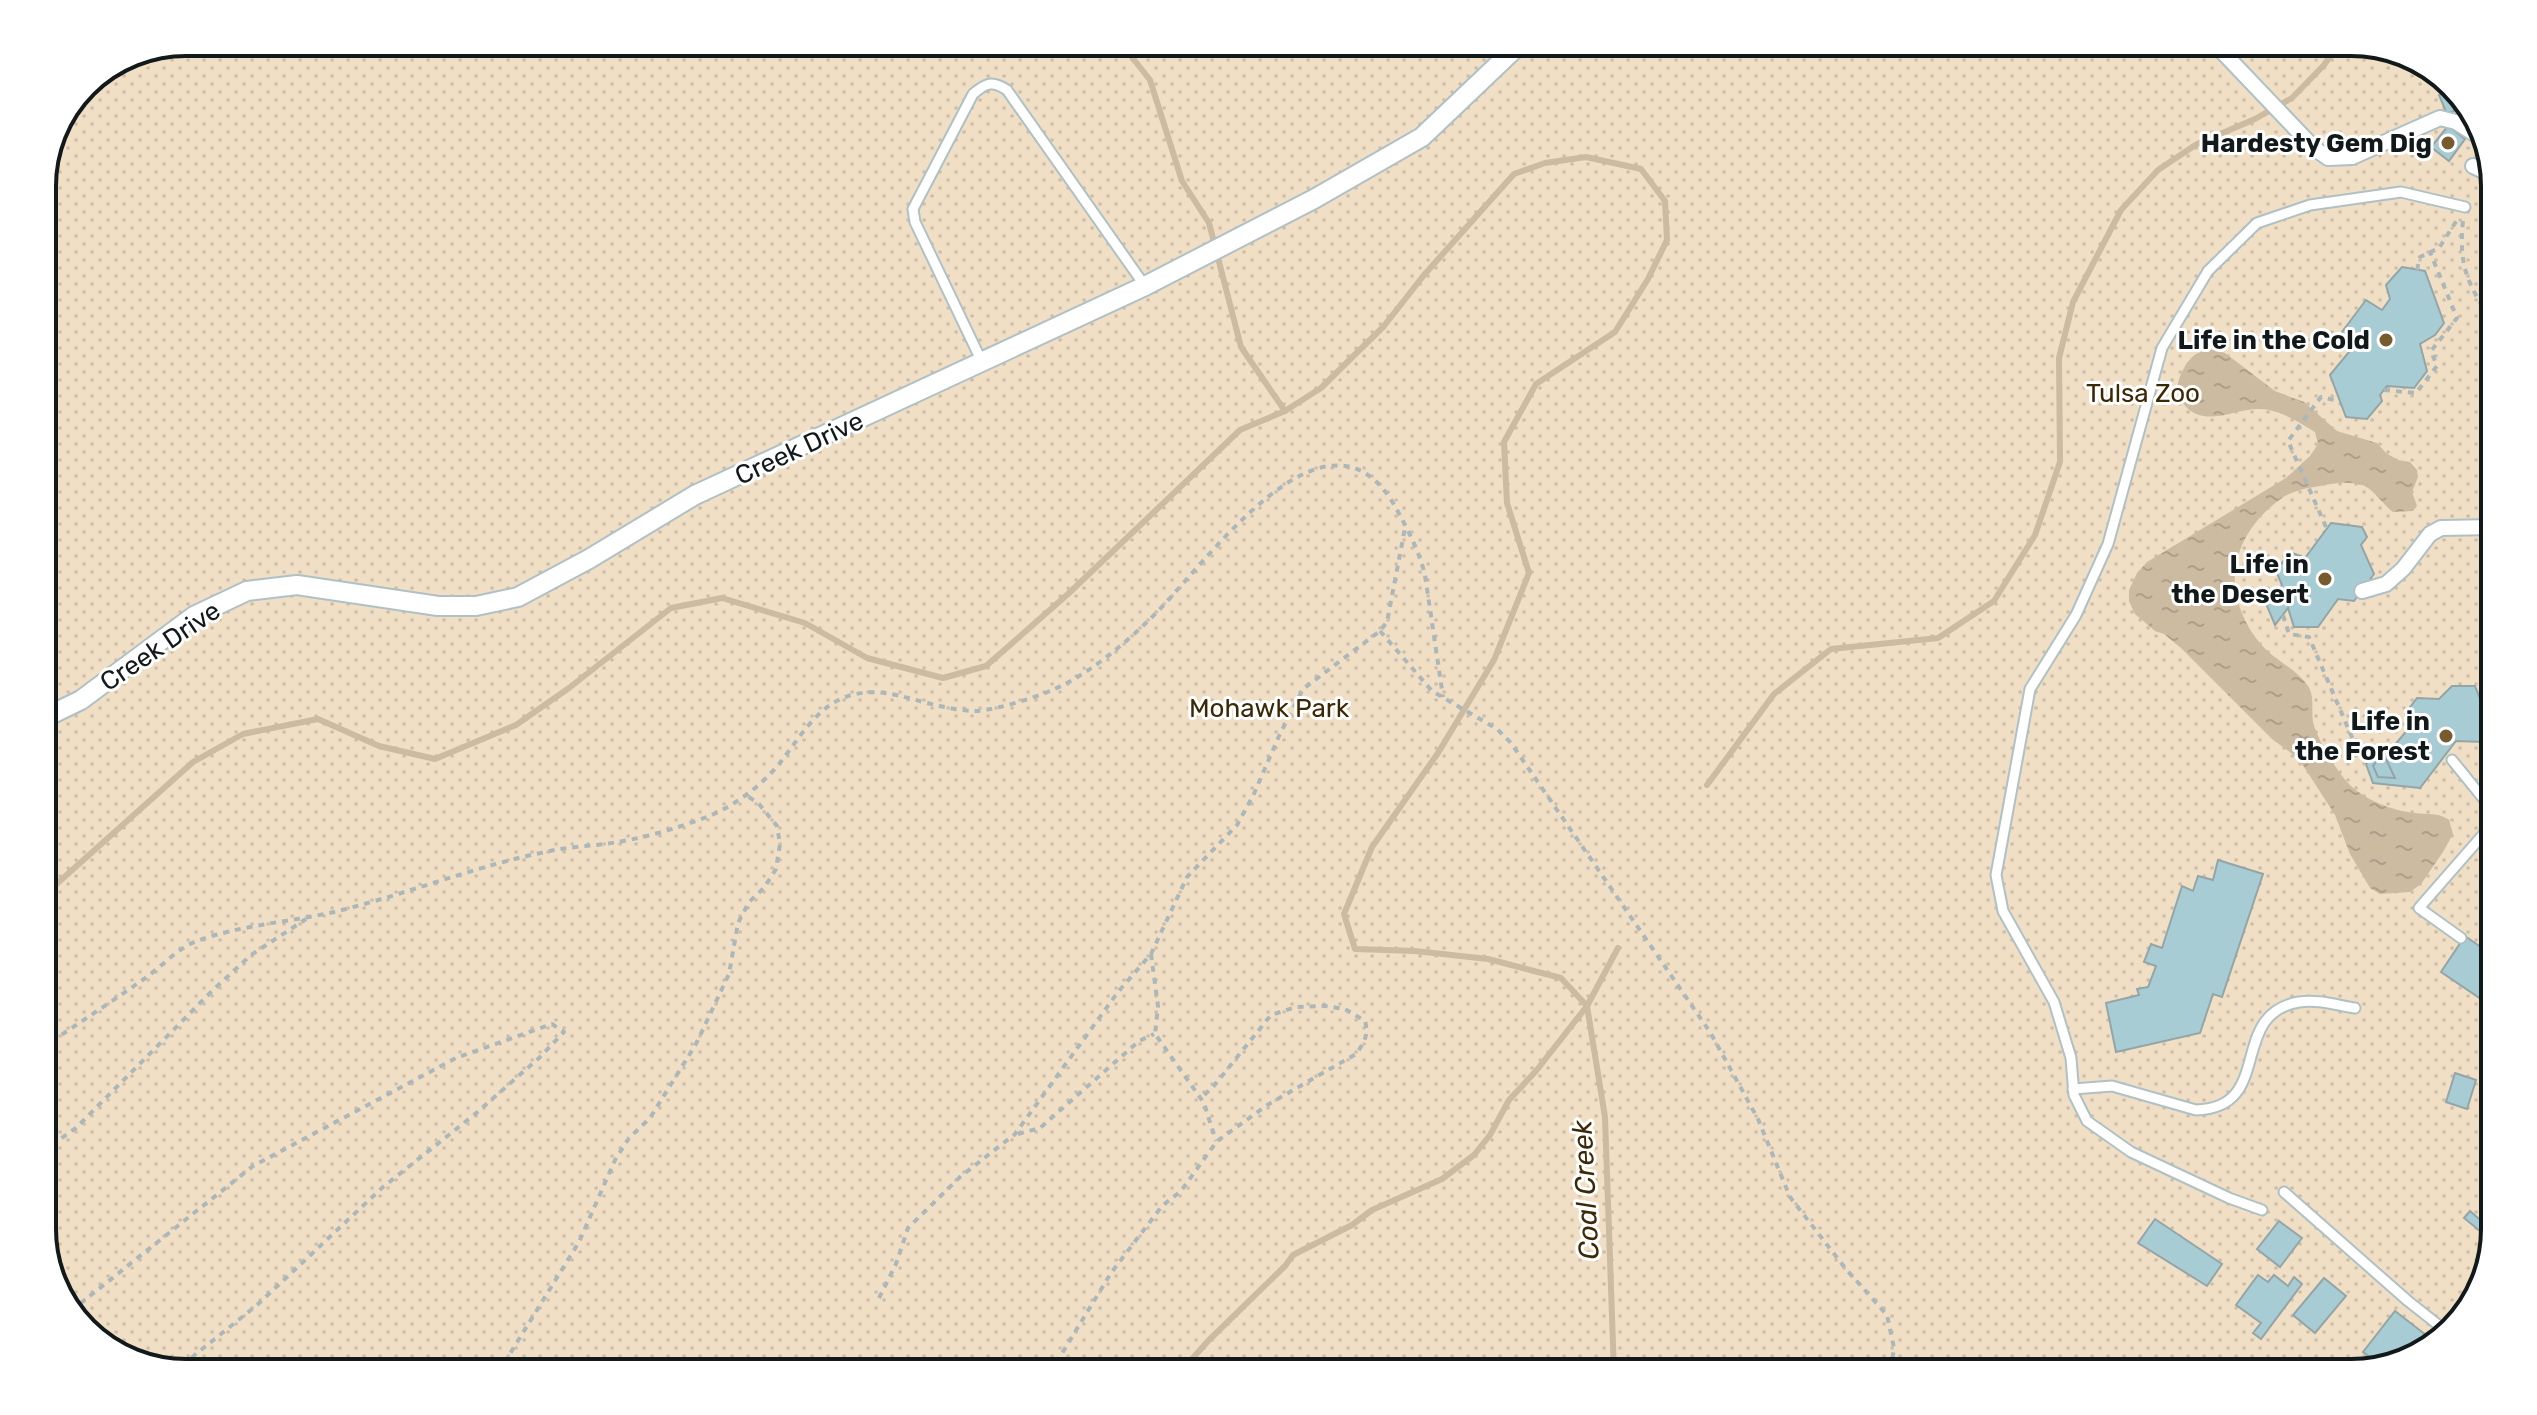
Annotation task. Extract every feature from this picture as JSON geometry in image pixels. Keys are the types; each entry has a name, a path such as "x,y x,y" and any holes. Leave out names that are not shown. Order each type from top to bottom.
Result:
{"street":[{"name":"Creek Drive","path":"56,712 81,700 194,616 247,591 297,585 438,606 476,606 518,597 589,559 695,495 1145,286 1314,199 1422,137 1507,56"},
{"path":"2226,56 2314,148 2328,158 2352,157 2440,118 2456,122 2468,130"},
{"path":"2473,166 2479,169"},
{"path":"2362,591 2386,584 2403,569 2430,534 2441,528 2481,527"}],"lane":[{"path":"982,362 915,222 913,209 973,94 984,85 997,84 1007,90 1145,286"},
{"path":"2262,1210 2131,1152 2087,1121 2074,1095 2071,1058 2054,1002 2003,911 1996,875 2030,689 2076,615 2108,544 2162,348 2208,271 2257,223 2310,205 2401,192 2465,207"},
{"path":"2452,760 2481,796"},
{"path":"2461,938 2419,908 2481,837"},
{"path":"2073,1089 2112,1086 2196,1110 2210,1110 2234,1098 2242,1087 2253,1041 2263,1024 2278,1010 2296,1002 2316,1001 2355,1008"},
{"path":"2284,1192 2438,1325"}],"path":[{"path":"2417,270 2420,257 2439,248 2465,207"},
{"path":"2465,207 2461,238 2463,266 2481,305"},
{"path":"2384,390 2416,393 2437,366 2431,351 2457,318 2430,252"},
{"path":"2326,527 2288,441 2321,397 2339,401"},
{"path":"56,1038 192,942 387,898 558,849 648,837 704,818 746,795 777,766 818,715 841,698 856,693 887,692 935,705 976,711 1019,701 1062,686 1097,663 1149,621 1269,494 1302,472 1324,466 1342,465 1361,469 1376,479 1390,497 1421,557 1443,697"},
{"path":"879,1298 896,1264 908,1228 960,1177 1015,1134 1118,992 1151,954 1187,877 1237,825 1303,689 1380,631 1387,622 1405,526"},
{"path":"2283,615 2289,634 2309,637 2357,749 2374,755"},
{"path":"1380,631 1432,691 1497,729 1532,770 1710,1032 1758,1119 1790,1197 1845,1268 1887,1315 1894,1348 1892,1359"},
{"path":"507,1359 579,1242 615,1160 629,1138 650,1118 696,1044 729,974 738,923 749,902 764,888 776,869 780,844 777,826 759,804 746,795"},
{"path":"56,1142 76,1128 251,955 310,917"},
{"path":"1151,954 1158,1006 1155,1034 1201,1098 1217,1141"},
{"path":"1059,1359 1111,1273 1162,1206 1181,1191 1217,1141 1269,1104 1356,1054 1365,1042 1368,1031 1365,1021 1345,1009 1325,1006 1296,1007 1271,1015 1201,1098"},
{"path":"80,1304 253,1166 456,1058 552,1024 564,1032 474,1115 383,1187 256,1306 190,1359"},
{"path":"1015,1134 1040,1128 1139,1041 1155,1034"}],"green space":[{"name":"Mohawk Park","path":"186,56 2351,56 2384,60 2416,73 2437,88 2459,114 2474,144 2481,178 2481,1229 2477,1262 2464,1294 2443,1321 2416,1342 2384,1355 2351,1359 186,1359 153,1355 121,1342 94,1321 73,1294 60,1262 56,1237 56,178 60,153 69,129 83,107 100,88 121,73 161,59"}],"water":[{"path":"2214,349 2225,353 2275,391 2304,402 2337,431 2377,443 2386,453 2410,462 2417,470 2418,477 2412,492 2417,506 2413,511 2393,512 2366,487 2352,483 2336,483 2285,496 2263,514 2246,537 2236,564 2235,578 2241,612 2255,637 2308,686 2315,729 2344,779 2380,804 2449,820 2453,834 2421,884 2410,892 2380,894 2370,888 2350,854 2335,815 2299,759 2272,739 2182,649 2135,614 2129,601 2129,590 2137,573 2147,562 2286,478 2318,444 2315,432 2273,411 2258,409 2208,417 2190,410 2178,394 2180,376 2193,356"}],"building":[{"path":"2443,94 2456,110 2447,114 2439,95"},
{"name":"Hardesty Gem Dig","path":"2448,126 2465,139 2449,161 2431,147"},
{"name":"Life in the Cold","path":"2402,267 2425,271 2444,323 2435,335 2420,344 2427,371 2414,388 2387,386 2380,395 2382,401 2367,419 2346,417 2330,375 2349,352 2342,332 2366,300 2382,310 2390,299 2386,285"},
{"name":"Life in the Desert","path":"2331,523 2362,527 2367,537 2361,545 2374,574 2354,601 2338,599 2318,627 2294,627 2288,608 2275,625 2267,606 2282,585 2276,571 2290,552 2305,558"},
{"name":"Life in the Forest","path":"2452,686 2475,686 2481,701 2481,742 2456,741 2420,788 2373,783 2366,764 2380,748 2393,747 2410,727 2405,714 2417,698 2439,699"},
{"path":"2383,753 2395,778 2378,777 2373,766"},
{"path":"2218,860 2263,874 2222,997 2213,994 2200,1033 2116,1052 2106,1003 2139,995 2137,989 2148,987 2156,966 2144,962 2151,944 2162,948 2182,886 2193,891 2198,876 2213,880"},
{"path":"2465,936 2481,947 2481,999 2441,972"},
{"path":"2455,1073 2476,1080 2467,1109 2446,1102"},
{"path":"2470,1211 2481,1221 2481,1232 2464,1218"},
{"path":"2155,1219 2222,1264 2207,1286 2138,1243"},
{"path":"2279,1221 2302,1238 2280,1267 2257,1249"},
{"path":"2258,1275 2268,1282 2274,1275 2288,1286 2294,1277 2302,1284 2261,1339 2253,1333 2261,1323 2236,1305"},
{"path":"2324,1278 2346,1296 2315,1333 2293,1315"},
{"path":"2395,1311 2426,1335 2384,1355 2370,1358 2363,1352"}],"waterway":[{"path":"1131,56 1150,80 1182,181 1209,223 1241,347 1285,411"},
{"path":"1707,785 1774,694 1831,649 1938,638 1994,601 2035,535 2060,462 2059,358 2073,302 2121,210 2158,170 2197,144 2255,119 2292,98 2330,56"},
{"path":"56,884 193,762 243,734 318,719 379,746 435,759 516,725 671,608 722,598 805,623 867,658 943,678 986,666 1068,594 1240,430 1285,411 1321,388 1384,326 1424,275 1514,174 1545,163 1586,157 1641,169 1665,201 1667,240 1648,279 1615,332 1536,384 1504,442 1507,503 1529,573 1494,660 1438,753 1372,847 1344,914 1355,949 1415,951 1488,959 1561,978 1587,1006"},
{"path":"1192,1359 1293,1255 1352,1225 1372,1210 1442,1179 1474,1155 1490,1135 1509,1100 1587,1006 1618,948"},
{"name":"Coal Creek","path":"1587,1006 1605,1117 1614,1359"}],"place":[{"name":"Hardesty Gem Dig","path":"2448,143"},
{"name":"Life in the Cold","path":"2386,340"},
{"name":"Life in the Desert","path":"2325,579"},
{"name":"Life in the Forest","path":"2446,736"}],"park label":[{"name":"Tulsa Zoo","path":"2143,393"}]}
